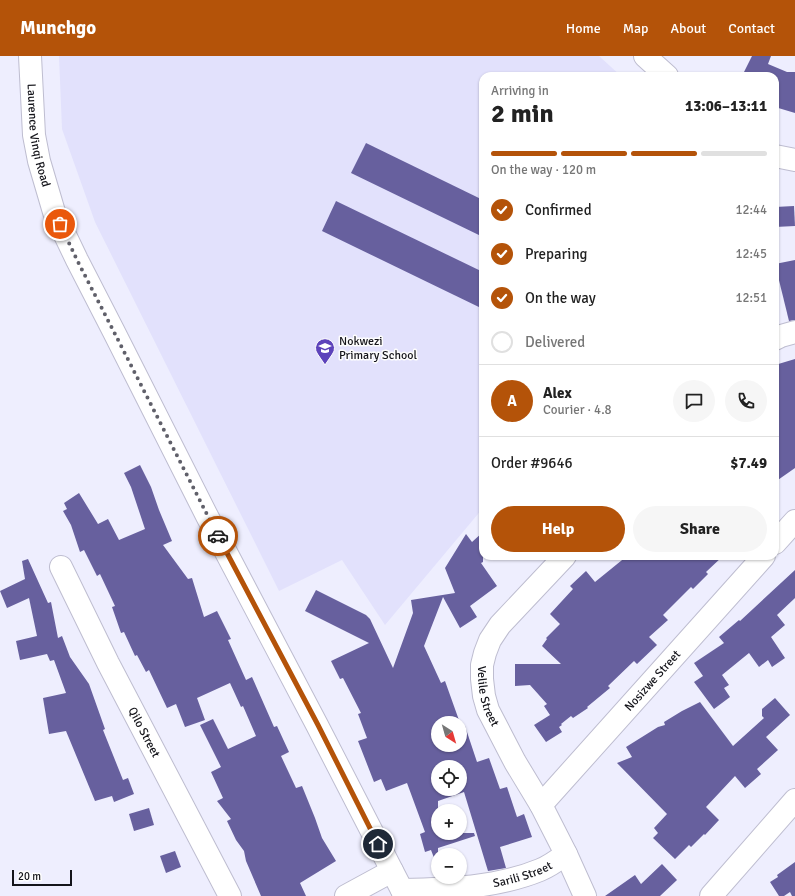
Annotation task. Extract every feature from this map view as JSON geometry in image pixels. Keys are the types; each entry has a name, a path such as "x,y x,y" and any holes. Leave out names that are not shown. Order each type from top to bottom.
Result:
{"street":[{"name":"Laurence Vinqi Road","path":"30,56 34,135 39,161 54,212 207,516 318,725 404,893"},
{"path":"645,56 663,72"},
{"path":"779,157 795,160"},
{"path":"779,337 795,332"},
{"path":"779,539 795,521"},
{"name":"Velile Street","path":"561,560 500,625 490,640 482,665 484,696 488,710 515,762 541,805 566,854 584,896"},
{"name":"Nosizwe Street","path":"541,805 760,560"},
{"name":"Qilo Street","path":"61,567 108,663 230,896"},
{"path":"711,896 795,800"},
{"name":"Sarili Street","path":"404,893 494,884 541,870 566,854"},
{"path":"346,896 392,871"}],"shaded area":[{"name":"Nokwezi Primary School","path":"59,56 599,56 617,72 479,72 479,513 385,625 342,560 279,591 95,222 62,129"}],"building":[{"path":"752,56 771,56 768,64 787,72 795,72 795,113 779,108 779,72 744,72"},
{"path":"366,143 479,198 479,235 351,173"},
{"path":"336,201 479,270 479,307 322,231"},
{"path":"794,206 795,226 779,227 779,207"},
{"path":"795,260 795,320 789,321 779,280 779,263"},
{"path":"795,359 795,468 779,479 779,364"},
{"path":"140,465 151,487 172,541 163,545 188,579 192,578 204,617 217,611 231,639 228,640 246,680 252,677 274,727 277,726 289,752 281,756 296,788 302,786 322,838 336,861 300,883 306,896 261,896 246,861 244,851 236,840 227,821 231,819 217,801 223,798 211,772 221,767 200,725 213,719 228,749 256,736 243,706 241,707 230,683 197,698 205,720 185,727 176,704 167,708 149,670 146,672 137,655 135,656 124,632 121,633 112,607 115,606 100,574 97,576 84,550 80,552 71,525 63,511 67,509 64,503 79,493 98,524 108,519 119,540 145,529 131,487 124,473"},
{"path":"466,534 472,542 479,536 479,560 483,560 481,563 497,586 470,606 477,617 460,628 443,597 424,646 441,683 445,681 458,716 431,716 431,752 467,752 467,732 477,762 489,758 500,789 507,787 517,817 524,814 532,837 500,847 506,868 488,871 465,796 467,796 467,760 431,760 431,796 452,796 438,801 438,804 431,804 431,840 463,840 438,848 431,848 431,850 425,852 420,834 425,832 407,783 386,791 381,779 374,782 358,741 367,738 358,714 361,713 343,678 340,679 331,661 369,643 305,611 316,590 366,615 370,619 393,668 413,613 411,600 455,593 445,568"},
{"path":"28,559 48,603 51,602 58,638 62,636 70,657 89,684 105,729 103,730 123,780 128,778 134,794 114,802 112,796 95,801 66,731 49,734 43,698 66,693 54,660 50,661 47,654 20,660 16,641 37,636 29,598 7,608 0,591 25,579 22,561"},
{"path":"622,560 719,560 706,572 708,574 693,589 691,587 663,615 668,620 649,637 657,645 637,664 634,661 608,686 610,688 587,707 588,708 573,718 571,716 561,724 562,725 559,727 562,732 546,742 534,725 550,715 544,706 547,704 530,685 515,686 515,664 561,664 542,646 547,639 546,638 560,624 550,614 573,589 570,586 586,571 595,582"},
{"path":"795,570 795,598 777,615 785,625 771,637 785,658 772,667 768,660 759,667 749,653 722,675 729,685 724,688 730,697 714,709 694,682 703,676 694,663 724,643 719,637 739,620 740,621"},
{"path":"775,698 790,715 766,737 778,750 757,769 761,774 745,788 735,776 706,807 719,820 705,835 704,834 691,847 689,845 675,859 653,838 658,833 654,828 667,814 617,763 632,757 626,747 658,727 665,725 664,722 682,711 700,702 733,746 764,718 762,716 762,709"},
{"path":"149,808 154,825 134,831 129,814"},
{"path":"467,833 474,833 475,836 467,839"},
{"path":"175,851 181,867 166,873 160,856"},
{"path":"795,862 795,896 792,896 790,892 784,896 779,896 770,882"},
{"path":"662,864 677,880 660,896 605,896 635,875 641,884"}],"way so far":[{"path":"60,224 218,536"}],"place":[{"name":"Nokwezi Primary School","path":"325,365"}],"route":[{"path":"218,536 318,725 378,844"}]}
